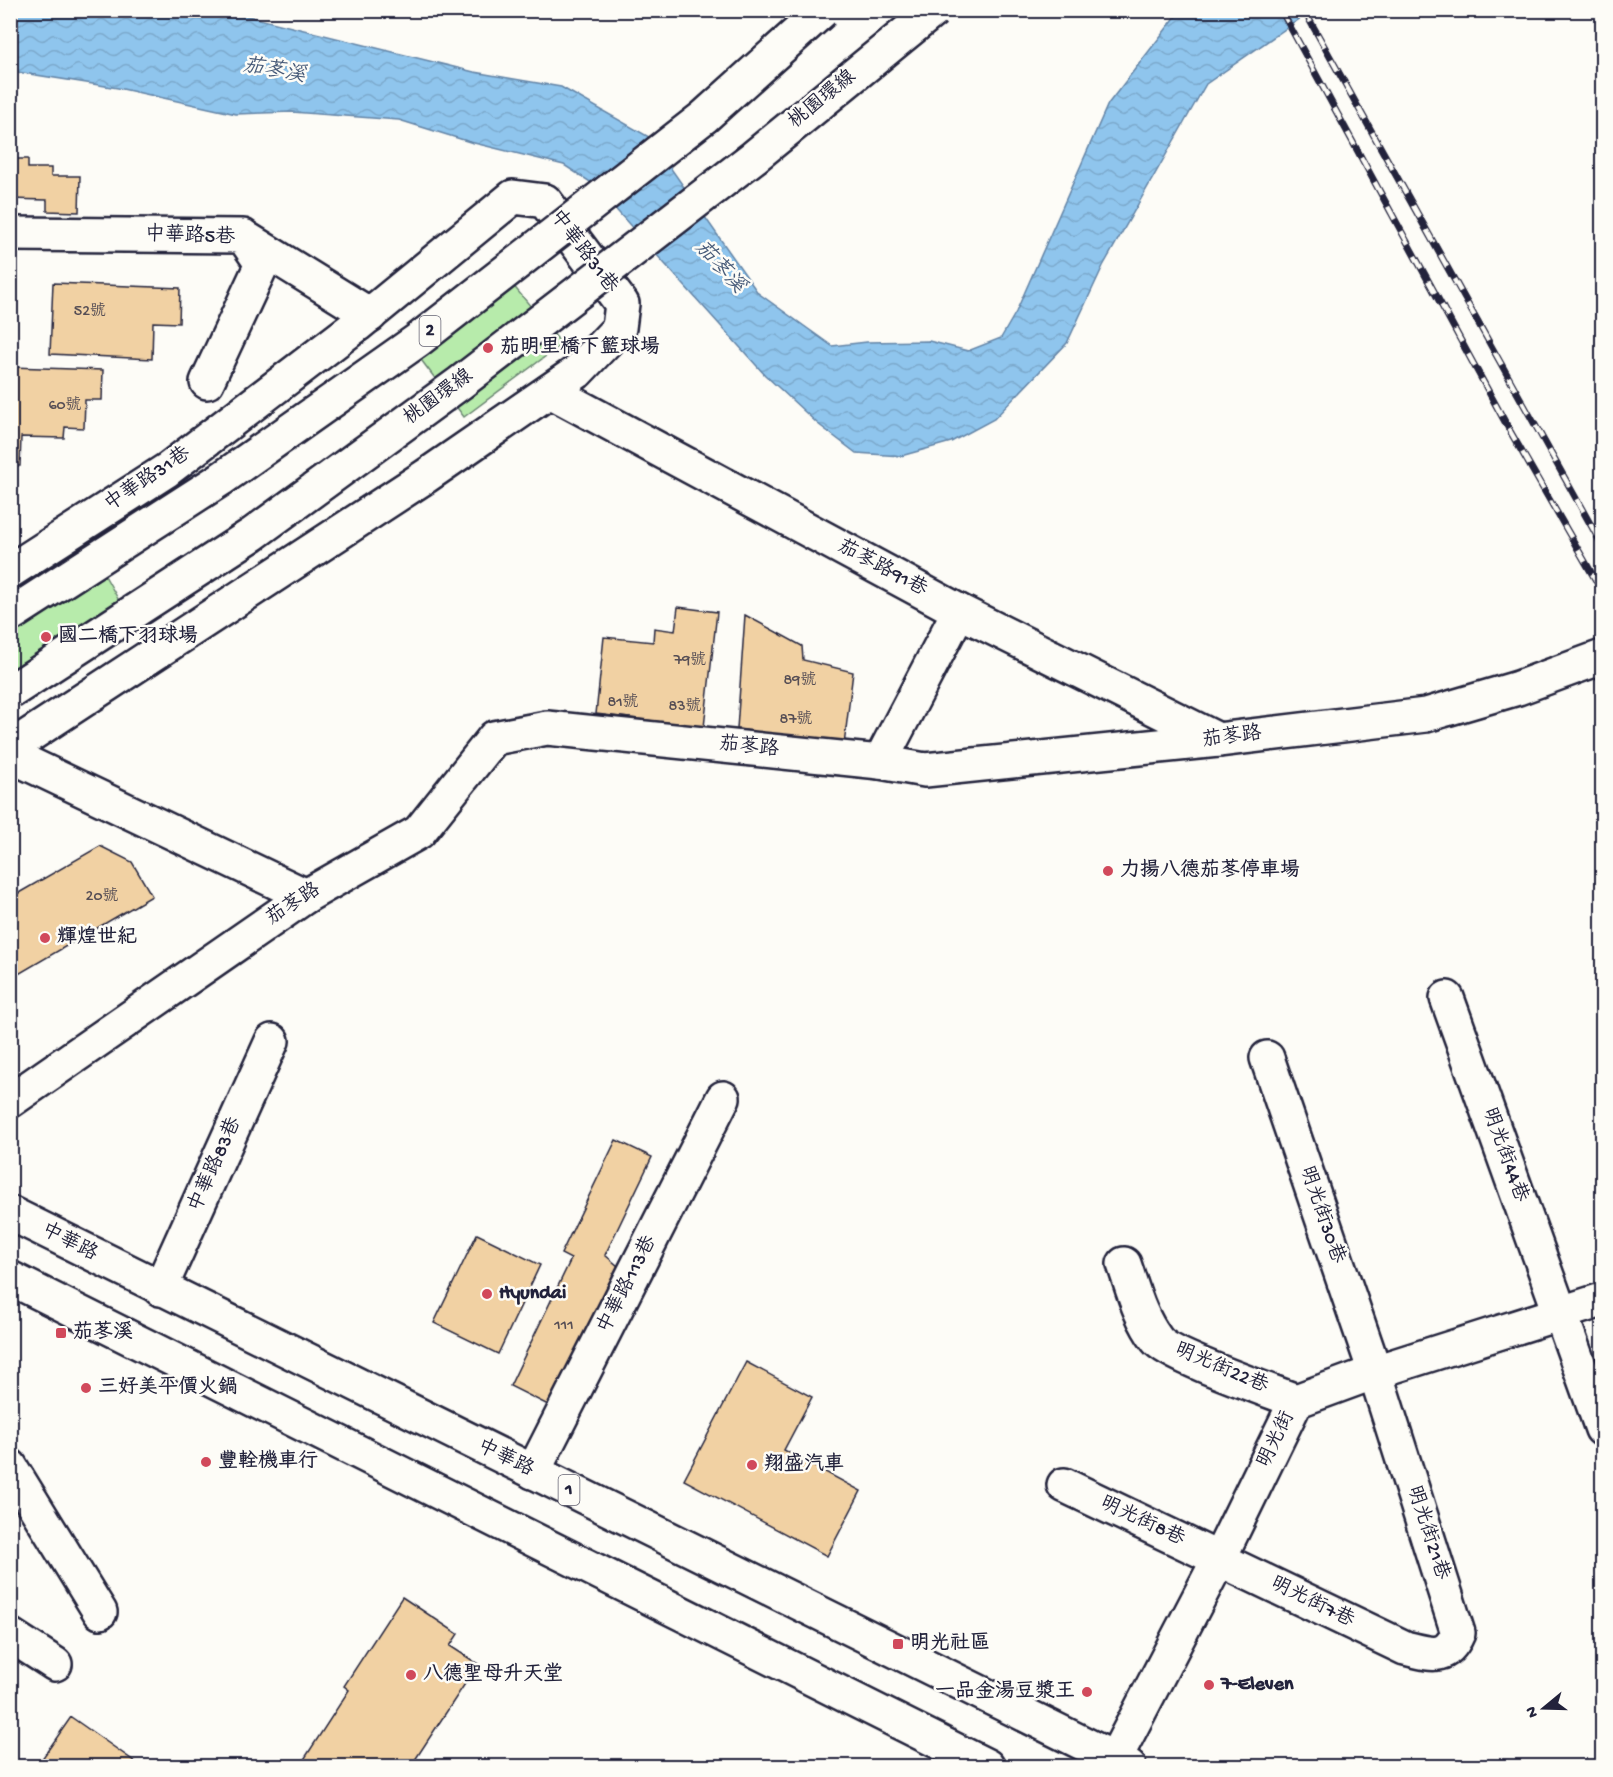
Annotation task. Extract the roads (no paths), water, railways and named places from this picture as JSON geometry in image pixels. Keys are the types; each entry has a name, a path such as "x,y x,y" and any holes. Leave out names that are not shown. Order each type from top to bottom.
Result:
{"main road":[{"name":"2","path":"10,615 220,479 418,340 704,117 823,10"},
{"name":"桃園環線","path":"10,692 253,534 460,382 754,157 934,10"},
{"name":"中華路31巷","path":"10,571 167,470 370,315 513,197 545,201 622,304 620,328 577,372 426,476 10,748"},
{"name":"中華路5巷","path":"10,234 243,236 262,264 207,382"},
{"path":"243,236 370,315"},
{"name":"茄苳路91巷","path":"550,391 959,611 1218,740"},
{"path":"880,762 959,611"},
{"name":"茄苳路","path":"10,1101 306,896 419,832 494,738 547,728 880,762 925,770 1218,740 1426,715 1518,688 1602,657"},
{"path":"10,754 306,896"},
{"name":"明光街44巷","path":"1447,998 1602,1429"},
{"name":"中華路83巷","path":"160,1288 272,1041"},
{"name":"明光街30巷","path":"1267,1058 1375,1372"},
{"name":"中華路113巷","path":"533,1473 723,1098"},
{"name":"中華路","path":"10,1212 1118,1764"},
{"name":"明光街22巷","path":"1124,1264 1143,1316 1158,1342 1213,1368 1296,1401"},
{"path":"10,1278 987,1767"},
{"name":"明光街","path":"1118,1764 1296,1401 1375,1372 1602,1300"},
{"name":"明光街21巷","path":"1375,1372 1458,1633 1452,1648 1444,1653 1428,1653 1406,1648"},
{"path":"10,1466 99,1612"},
{"name":"明光街8巷","path":"1064,1485 1219,1559"},
{"name":"明光街7巷","path":"1219,1559 1406,1648"},
{"path":"10,1635 55,1664"}],"water":[{"path":"223,10 474,72 561,87 649,137 758,293 832,346 867,342 929,341 968,351 1001,338 1016,312 1108,104 1180,11 1311,11 1206,84 1103,266 1067,343 994,419 951,442 901,456 856,453 818,424 765,375 592,183 564,165 470,142 399,120 292,112 236,114 118,88 11,71 11,11"}],"railway":[{"path":"1281,10 1510,431 1602,591"},
{"path":"1304,10 1602,545"}],"place":[{"name":"茄明里橋下籃球場","path":"488,348"},
{"name":"國二橋下羽球場","path":"46,637"},
{"name":"力揚八德茄苳停車場","path":"1108,871"},
{"name":"輝煌世紀","path":"45,938"},
{"name":"Hyundai","path":"487,1294"},
{"name":"茄苳溪","path":"61,1333"},
{"name":"三好美平價火鍋","path":"86,1388"},
{"name":"豐輇機車行","path":"206,1462"},
{"name":"翔盛汽車","path":"752,1465"},
{"name":"明光社區","path":"898,1644"},
{"name":"八德聖母升天堂","path":"411,1675"},
{"name":"7-Eleven","path":"1209,1685"},
{"name":"一品金湯豆漿王","path":"1087,1692"}]}
